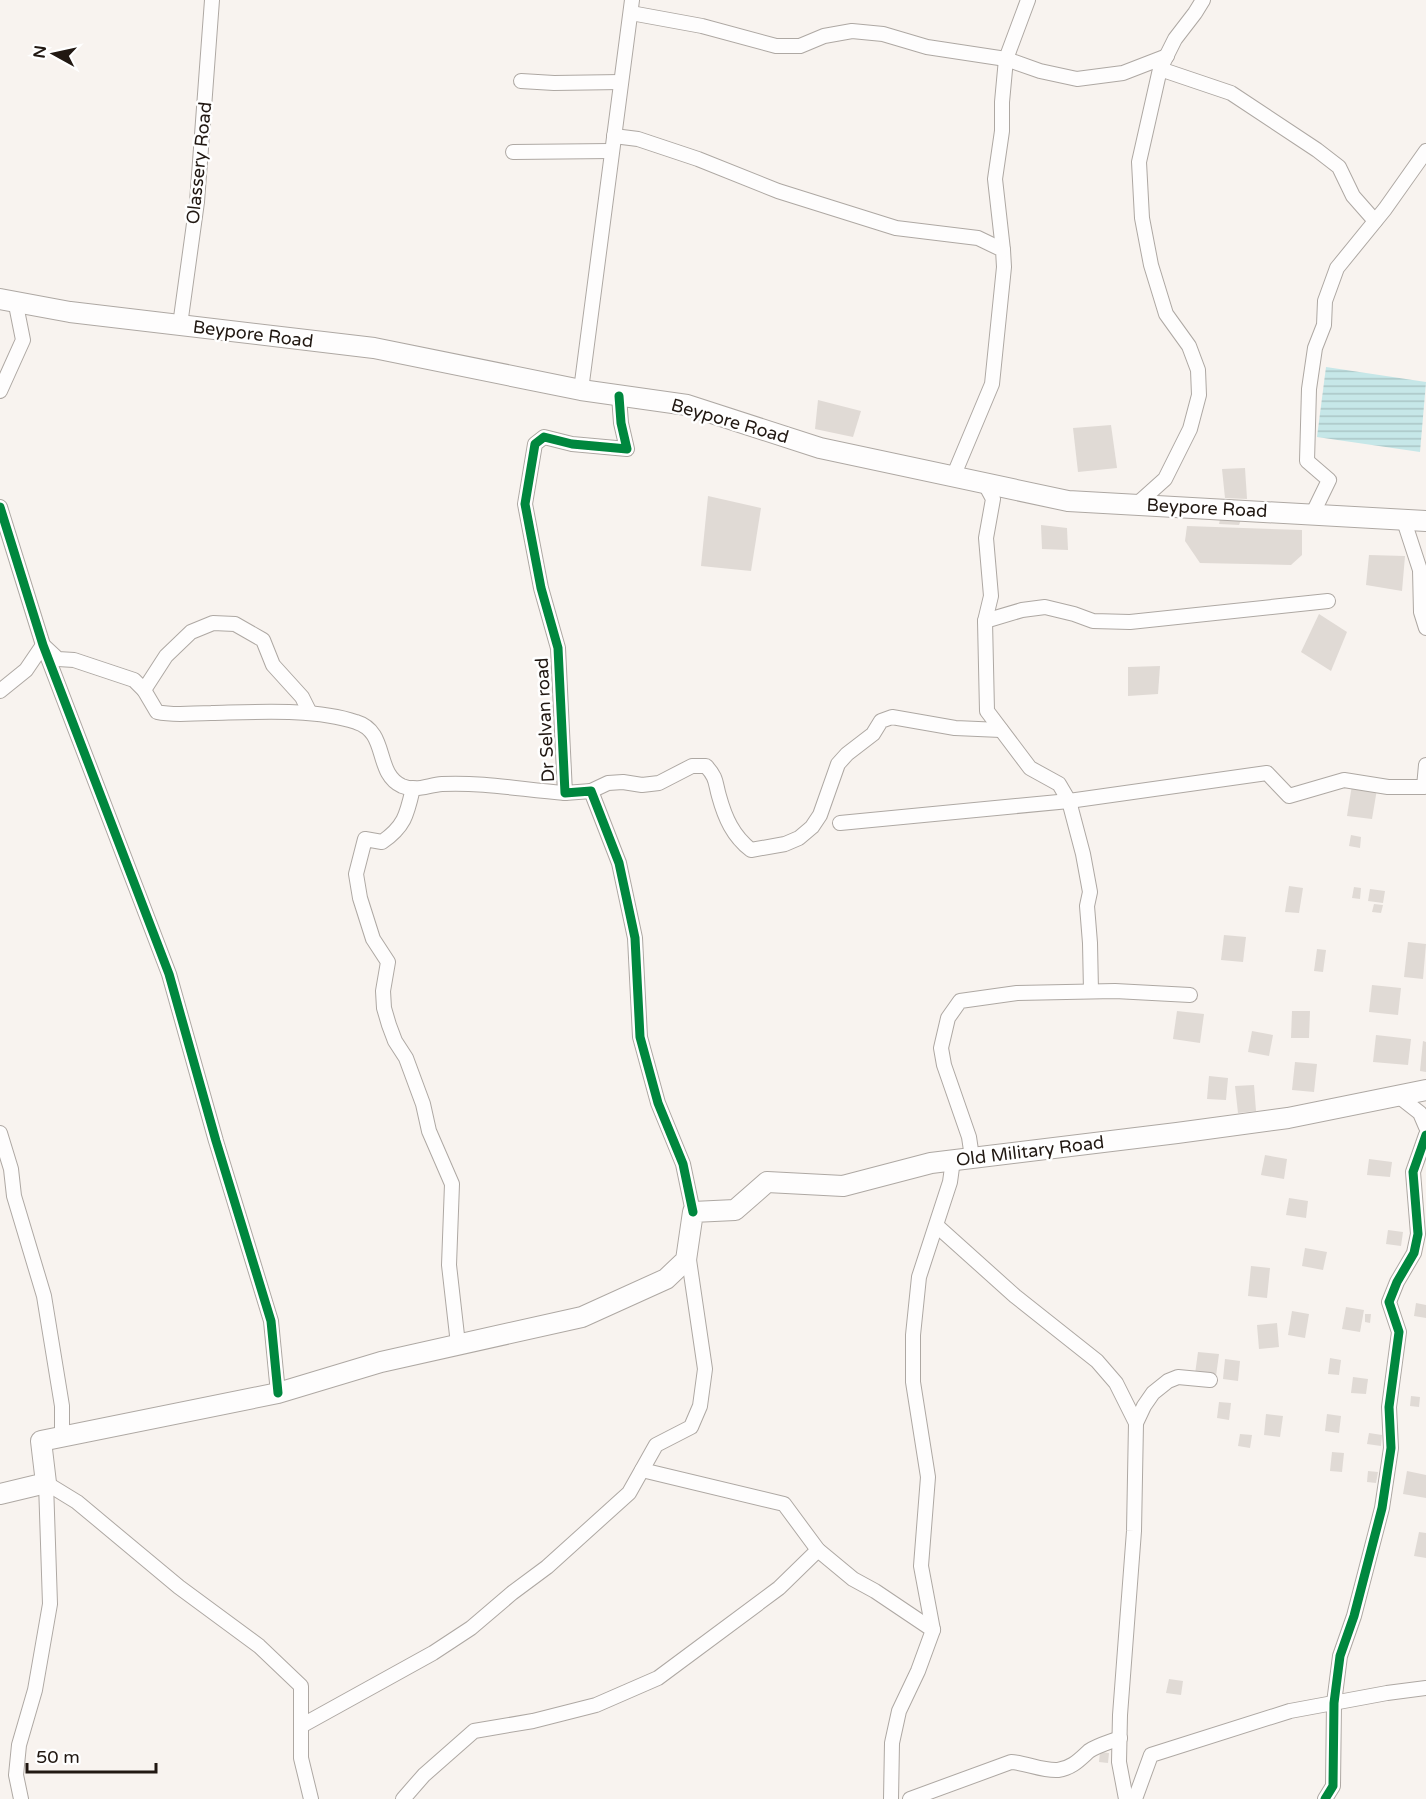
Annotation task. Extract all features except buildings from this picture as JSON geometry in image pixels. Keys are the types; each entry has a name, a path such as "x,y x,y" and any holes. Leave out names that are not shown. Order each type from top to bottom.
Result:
{"main road":[{"name":"Beypore Road","path":"0,299 70,312 374,348 581,390 687,405 820,448 1068,501 1426,521"},
{"name":"Old Military Road","path":"693,1212 735,1210 767,1182 843,1186 931,1162 1288,1118 1426,1090"},
{"path":"0,1494 46,1483 41,1441 278,1393 381,1362 582,1317 666,1279 686,1255 693,1212"}],"street":[{"name":"Olassery Road","path":"180,325 196,202 212,0"},
{"path":"1028,0 1006,58 1002,130 995,179 1004,267 992,384 956,477 986,486 993,499 986,538 992,596 985,621 987,711 1030,768 1059,784 1070,801 1090,892 1087,906 1091,991"},
{"path":"1137,505 1165,479 1190,429 1200,394 1198,370 1189,346 1166,314 1151,265 1142,218 1139,162 1164,62 1175,39 1196,13 1203,0"},
{"path":"581,390 631,6 776,46 800,46 824,36 852,32 883,34 927,47 1006,58 1040,71 1077,78 1123,73 1164,62 1231,93 1317,150 1339,167 1353,196 1375,220"},
{"path":"521,81 621,82"},
{"path":"614,136 638,139 698,159 778,191 896,228 978,238 1003,250"},
{"path":"513,152 611,151"},
{"path":"1312,515 1329,480 1307,460 1309,389 1315,348 1324,325 1325,301 1337,268 1426,151"},
{"path":"0,299 16,305 22,329 22,340 0,391"},
{"name":"Dr Selvan road","path":"619,396 621,423 627,448 572,444 544,437 536,444 525,504 541,588 558,648 565,793 591,791 608,783 623,782 642,785 659,783 692,766 706,766 715,776 718,794 730,825 738,839 751,850 785,844 799,838 812,826 820,816 838,764 873,734 881,721 892,717 955,728 1001,730"},
{"path":"0,507 43,645 169,974 216,1141 271,1321 278,1393"},
{"path":"1404,521 1419,570 1421,612 1426,628"},
{"path":"985,621 1022,610 1046,608 1093,621 1130,622 1328,600"},
{"path":"144,690 166,656 191,632 213,623 235,624 263,640 273,665 302,697 310,713"},
{"path":"43,645 58,659 74,660 134,680 144,690 157,712 173,716 218,712 310,713 358,722 372,732 379,743 382,762 388,773 400,785 418,789 441,784 492,785 565,793"},
{"path":"0,691 26,670 43,645"},
{"path":"840,823 1070,801 1267,773 1289,796 1344,780 1389,787 1424,788 1426,765"},
{"path":"412,788 405,820 396,832 382,842 364,839 356,874 360,898 374,939 388,962 383,991 384,1008 389,1025 395,1041 406,1058 423,1104 429,1131 452,1184 449,1264 458,1344"},
{"path":"591,791 619,863 635,938 640,1037 658,1103 683,1164 693,1212"},
{"path":"891,1799 892,1743 899,1711 918,1671 933,1630 921,1566 928,1477 913,1382 919,1277 950,1182 969,1137 944,1065 941,1048 948,1018 960,1001 1017,993 1115,991 1190,995"},
{"path":"1397,1095 1420,1113 1426,1127"},
{"path":"0,1133 11,1168 14,1196 44,1296 62,1406 62,1437"},
{"path":"1325,1799 1333,1786 1334,1703 1340,1656 1354,1616 1382,1508 1391,1448 1389,1407 1399,1332 1389,1302 1397,1282 1414,1253 1418,1233 1413,1172 1426,1135"},
{"path":"937,1226 1015,1296 1097,1361 1116,1383 1136,1423"},
{"path":"302,1726 433,1653 471,1628 594,1526 629,1493 656,1445 691,1426 700,1406 705,1369 686,1255"},
{"path":"1126,1799 1119,1762 1122,1669 1134,1532 1136,1423 1153,1393 1168,1382 1178,1377 1210,1380"},
{"path":"642,1470 784,1504 818,1550 853,1579 933,1630"},
{"path":"46,1483 77,1502 179,1587 259,1646 301,1686 301,1758 311,1799"},
{"path":"21,1799 16,1774 19,1745 35,1690 50,1604 46,1483"},
{"path":"403,1799 424,1775 474,1731 533,1721 596,1705 658,1678 779,1587 818,1550"},
{"path":"1135,1799 1150,1755 1290,1711 1426,1688"},
{"path":"910,1799 1011,1762 1059,1770 1076,1764 1091,1750 1120,1738"}],"water":[{"path":"1326,367 1426,382 1420,452 1317,437"}],"cycle path":[{"path":"619,396 621,423 627,449 572,444 544,437 535,444 525,504 541,588 558,648 565,793 591,791 619,863 635,938 640,1037 658,1103 683,1164 693,1212"},
{"path":"0,507 43,645 169,974 216,1141 271,1321 278,1393"},
{"path":"1325,1799 1333,1786 1334,1703 1340,1656 1354,1616 1382,1508 1391,1448 1389,1407 1399,1332 1389,1302 1397,1282 1414,1253 1418,1234 1413,1172 1426,1135"}]}
